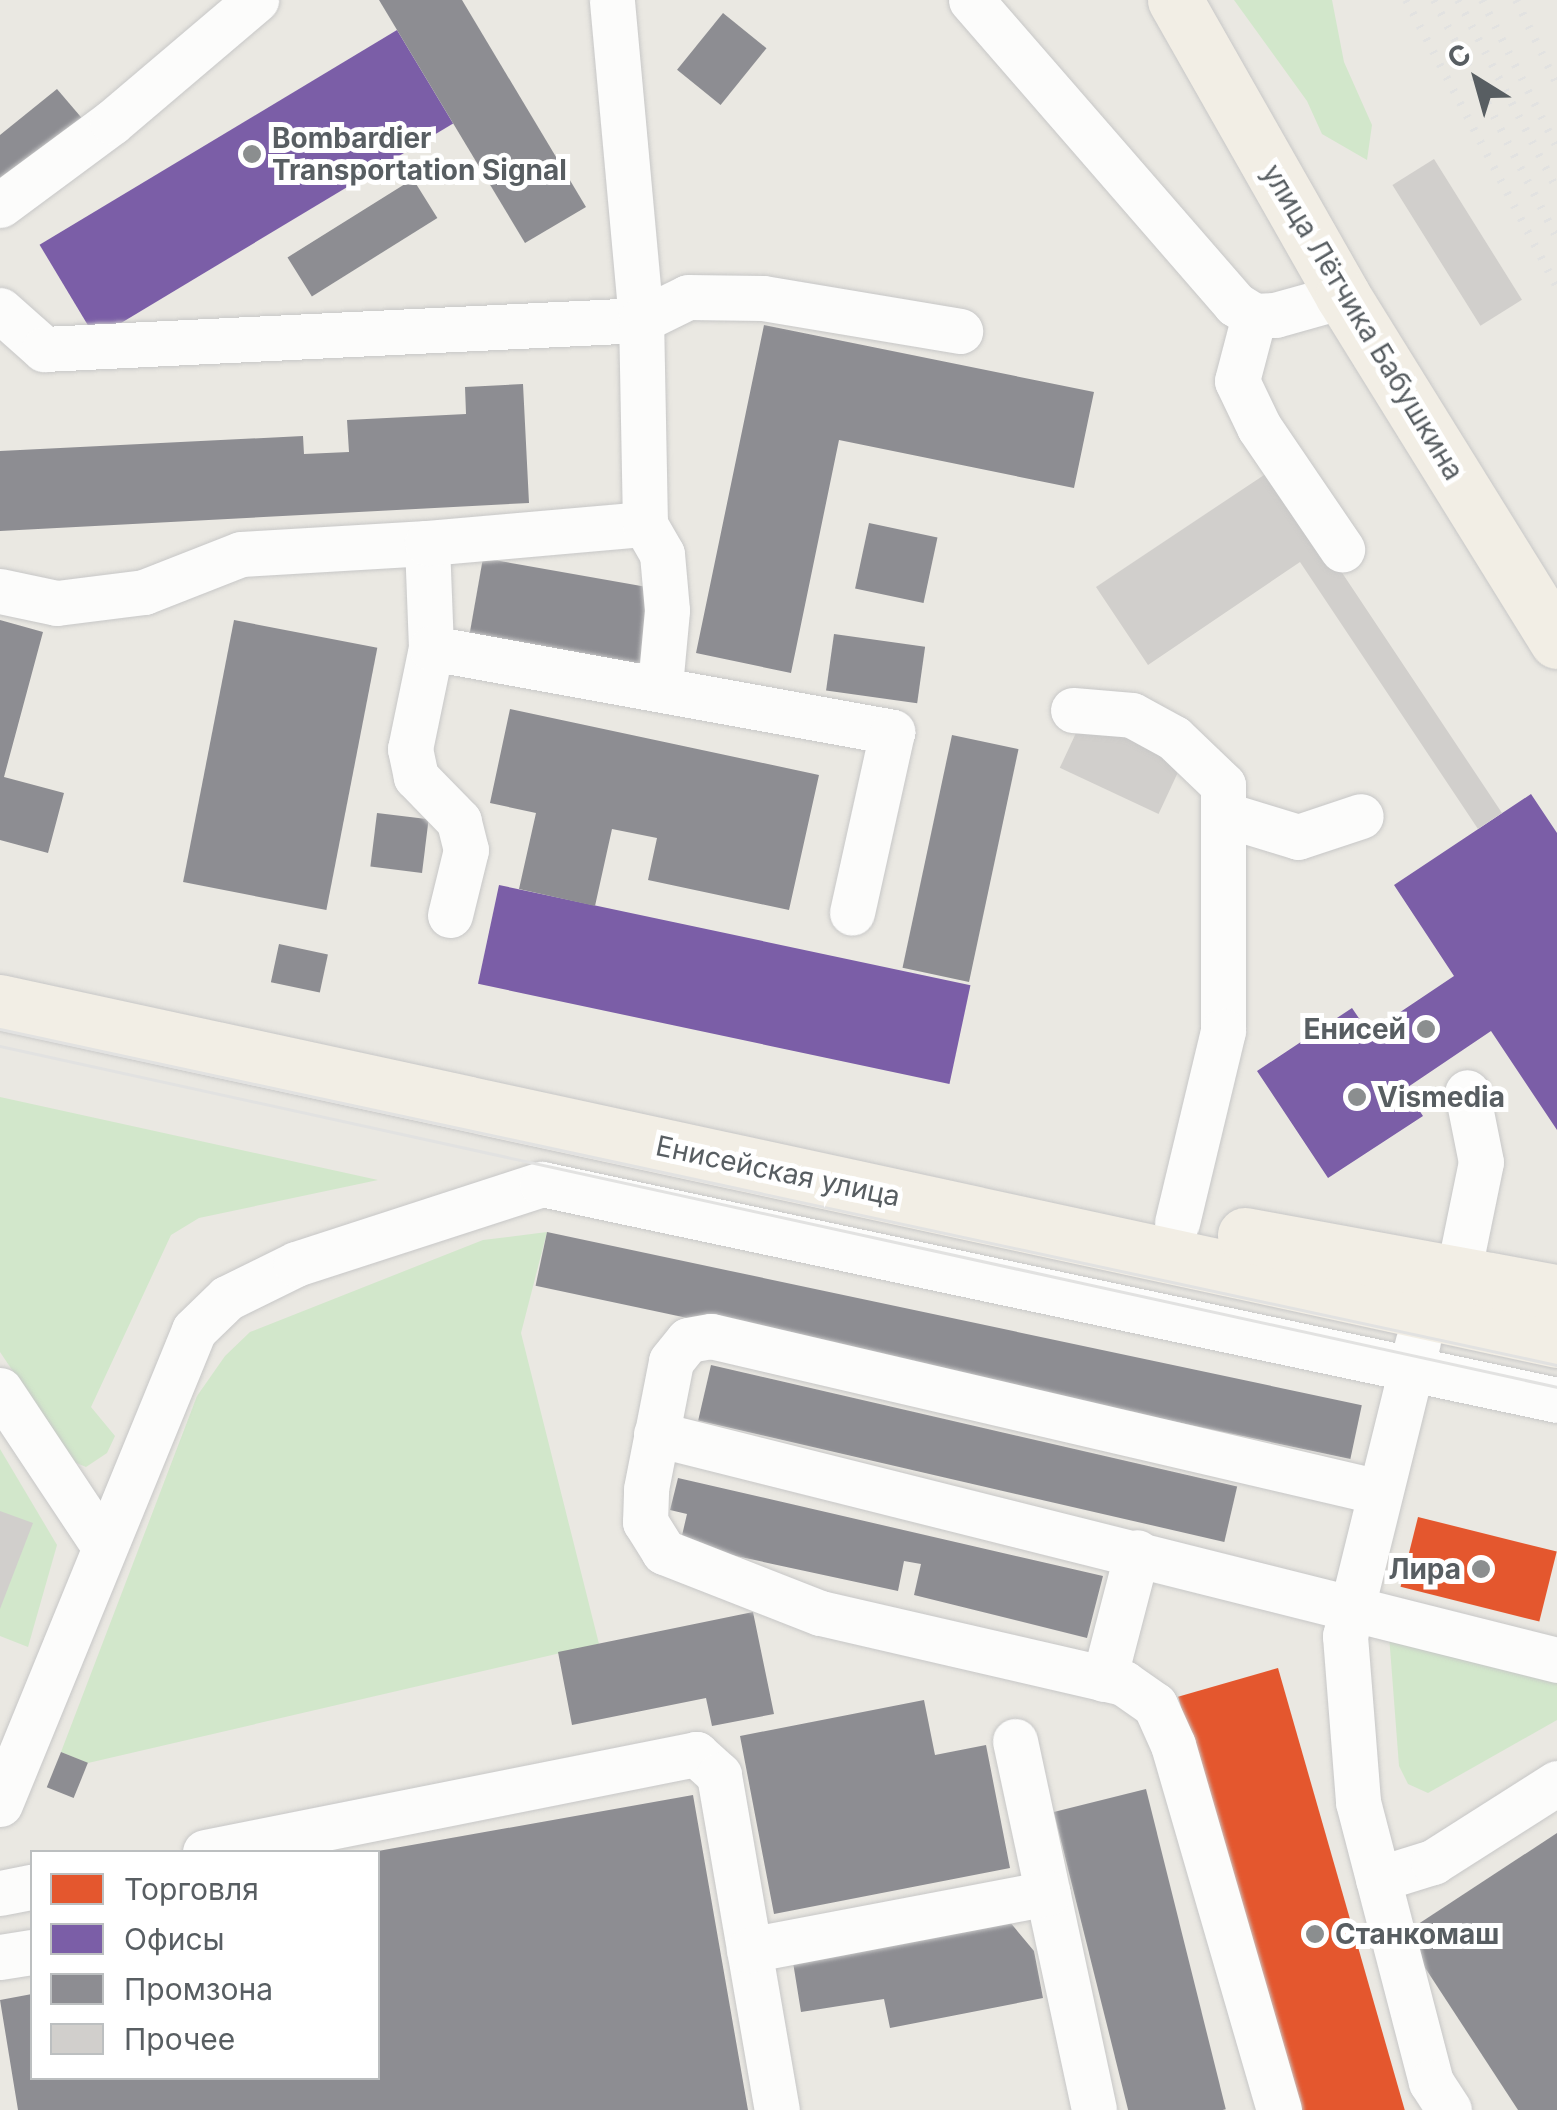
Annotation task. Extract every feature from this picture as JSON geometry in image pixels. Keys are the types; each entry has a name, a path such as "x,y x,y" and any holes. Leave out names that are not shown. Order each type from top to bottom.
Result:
{"main road":[{"name":"улица Лётчика Бабушкина","path":"1175,0 1343,296 1557,641"},
{"name":"Енисейская улица","path":"0,971 1177,1223 1442,1293 1557,1340"},
{"name":"Енисейская улица","path":"0,1002 1442,1293 1557,1292"}],"lane":[{"path":"0,205 112,122 256,0"},
{"path":"612,0 641,320 644,524 662,554 668,610 660,686"},
{"path":"971,0 1235,304 1254,316 1343,296"},
{"path":"0,310 44,348 641,320 688,297 763,298 960,331"},
{"path":"1254,316 1237,381 1258,428 1342,548"},
{"path":"0,591 57,603 144,592 242,554 644,524"},
{"path":"427,542 431,648 410,749 416,776 459,821 466,850 450,915"},
{"path":"431,648 624,686 660,686 892,732 852,913"},
{"path":"1073,710 1132,715 1174,738 1224,785 1223,1031 1177,1223"},
{"path":"1223,814 1298,837 1361,816"},
{"path":"1440,2101 1358,1802 1345,1636 1412,1368 1442,1293 1481,1162 1467,1092"},
{"path":"0,1804 30,1742 103,1545 194,1330 227,1298 296,1264 542,1184 1557,1400"},
{"path":"1278,2110 1173,1745 1154,1704 1124,1683 820,1612 664,1552 644,1522 656,1434 671,1361 688,1340 711,1336 1380,1492"},
{"path":"0,1390 103,1545"},
{"path":"656,1434 1352,1604 1557,1660"},
{"path":"1104,1679 1137,1552"},
{"path":"1015,1741 1094,2110"},
{"path":"215,1850 696,1754 718,1774 777,2110"},
{"path":"1378,1879 1433,1862 1557,1783"},
{"path":"0,1893 30,1887"},
{"path":"749,1950 1048,1893"},
{"path":"0,1957 30,1952"}],"green space":[{"path":"1234,0 1332,0 1344,62 1372,125 1367,160 1322,134 1307,101"},
{"path":"0,1097 378,1180 199,1218 171,1235 91,1407 115,1436 107,1453 86,1467 74,1462 0,1352"},
{"path":"547,1232 521,1333 599,1644 88,1763 61,1752 197,1396 225,1356 250,1332 483,1240"},
{"path":"0,1449 57,1545 28,1647 0,1636"},
{"path":"1389,1635 1557,1675 1557,1720 1428,1793 1408,1784 1399,1766"}],"building: Торговля":[{"name":"Лира","path":"1418,1517 1557,1552 1539,1621 1401,1587"},
{"path":"1278,1668 1405,2110 1297,2110 1178,1697"}],"building: Офисы":[{"path":"397,30 453,123 96,338 40,245"},
{"path":"1531,794 1557,833 1557,1130 1491,1031 1405,1089 1423,1116 1328,1178 1257,1071 1352,1008 1369,1033 1454,976 1394,885"},
{"path":"499,885 970,985 949,1084 478,984"}],"building: Промзона":[{"path":"379,0 462,0 586,207 525,243"},
{"path":"723,13 767,48 721,105 677,70"},
{"path":"57,89 86,123 0,186 0,135"},
{"path":"413,179 437,218 312,296 287,257"},
{"path":"764,325 1094,392 1074,488 839,440 791,673 696,653"},
{"path":"523,384 529,503 0,531 0,451 303,436 304,454 349,452 347,420 466,414 465,387"},
{"path":"869,523 937,538 924,603 855,589"},
{"path":"483,558 655,588 641,668 469,638"},
{"path":"0,620 43,632 4,777 64,793 48,853 0,840"},
{"path":"234,620 377,648 326,910 183,882"},
{"path":"834,634 925,647 917,703 826,690"},
{"path":"510,709 819,775 789,910 648,880 657,838 612,829 595,906 519,889 536,813 490,803"},
{"path":"952,735 1019,749 969,982 903,968"},
{"path":"377,813 429,819 422,873 370,867"},
{"path":"279,944 328,954 320,993 271,982"},
{"path":"547,1232 1362,1405 1350,1459 536,1286"},
{"path":"711,1365 1237,1486 1224,1542 698,1421"},
{"path":"678,1478 1103,1576 1087,1638 914,1595 921,1564 904,1561 898,1591 680,1544 687,1514 670,1510"},
{"path":"753,1612 774,1714 712,1726 706,1698 572,1725 558,1652"},
{"path":"924,1700 935,1755 986,1745 1010,1868 774,1914 740,1736"},
{"path":"61,1752 88,1763 74,1798 47,1787"},
{"path":"1146,1789 1226,2109 1128,2110 1054,1812"},
{"path":"693,1795 748,2110 18,2110 0,2000 30,1994 30,2080 380,2080 380,1851"},
{"path":"1557,1833 1557,2110 1518,2110 1403,1934"},
{"path":"1009,1921 1034,1951 1043,1998 890,2028 884,1999 801,2012 792,1956"}],"building: Прочее":[{"path":"1434,159 1522,300 1480,326 1392,185"},
{"path":"1273,469 1502,813 1478,829 1300,562 1148,665 1096,587"},
{"path":"1083,718 1182,764 1159,814 1060,768"},
{"path":"0,1511 33,1523 0,1609"}],"tram line":[{"path":"0,1029 1557,1365"},
{"path":"0,1046 1557,1387"}],"railway":[{"path":"1406,0 1557,288"},
{"path":"1434,0 1557,238"},
{"path":"1458,0 1557,189"},
{"path":"1482,0 1557,148"},
{"path":"1516,0 1557,85"}],"place":[{"name":"Bombardier Transportation Signal","path":"252,154"},
{"name":"Енисей","path":"1426,1029"},
{"name":"Vismedia","path":"1357,1097"},
{"name":"Лира","path":"1481,1569"},
{"name":"Станкомаш","path":"1315,1934"}]}
